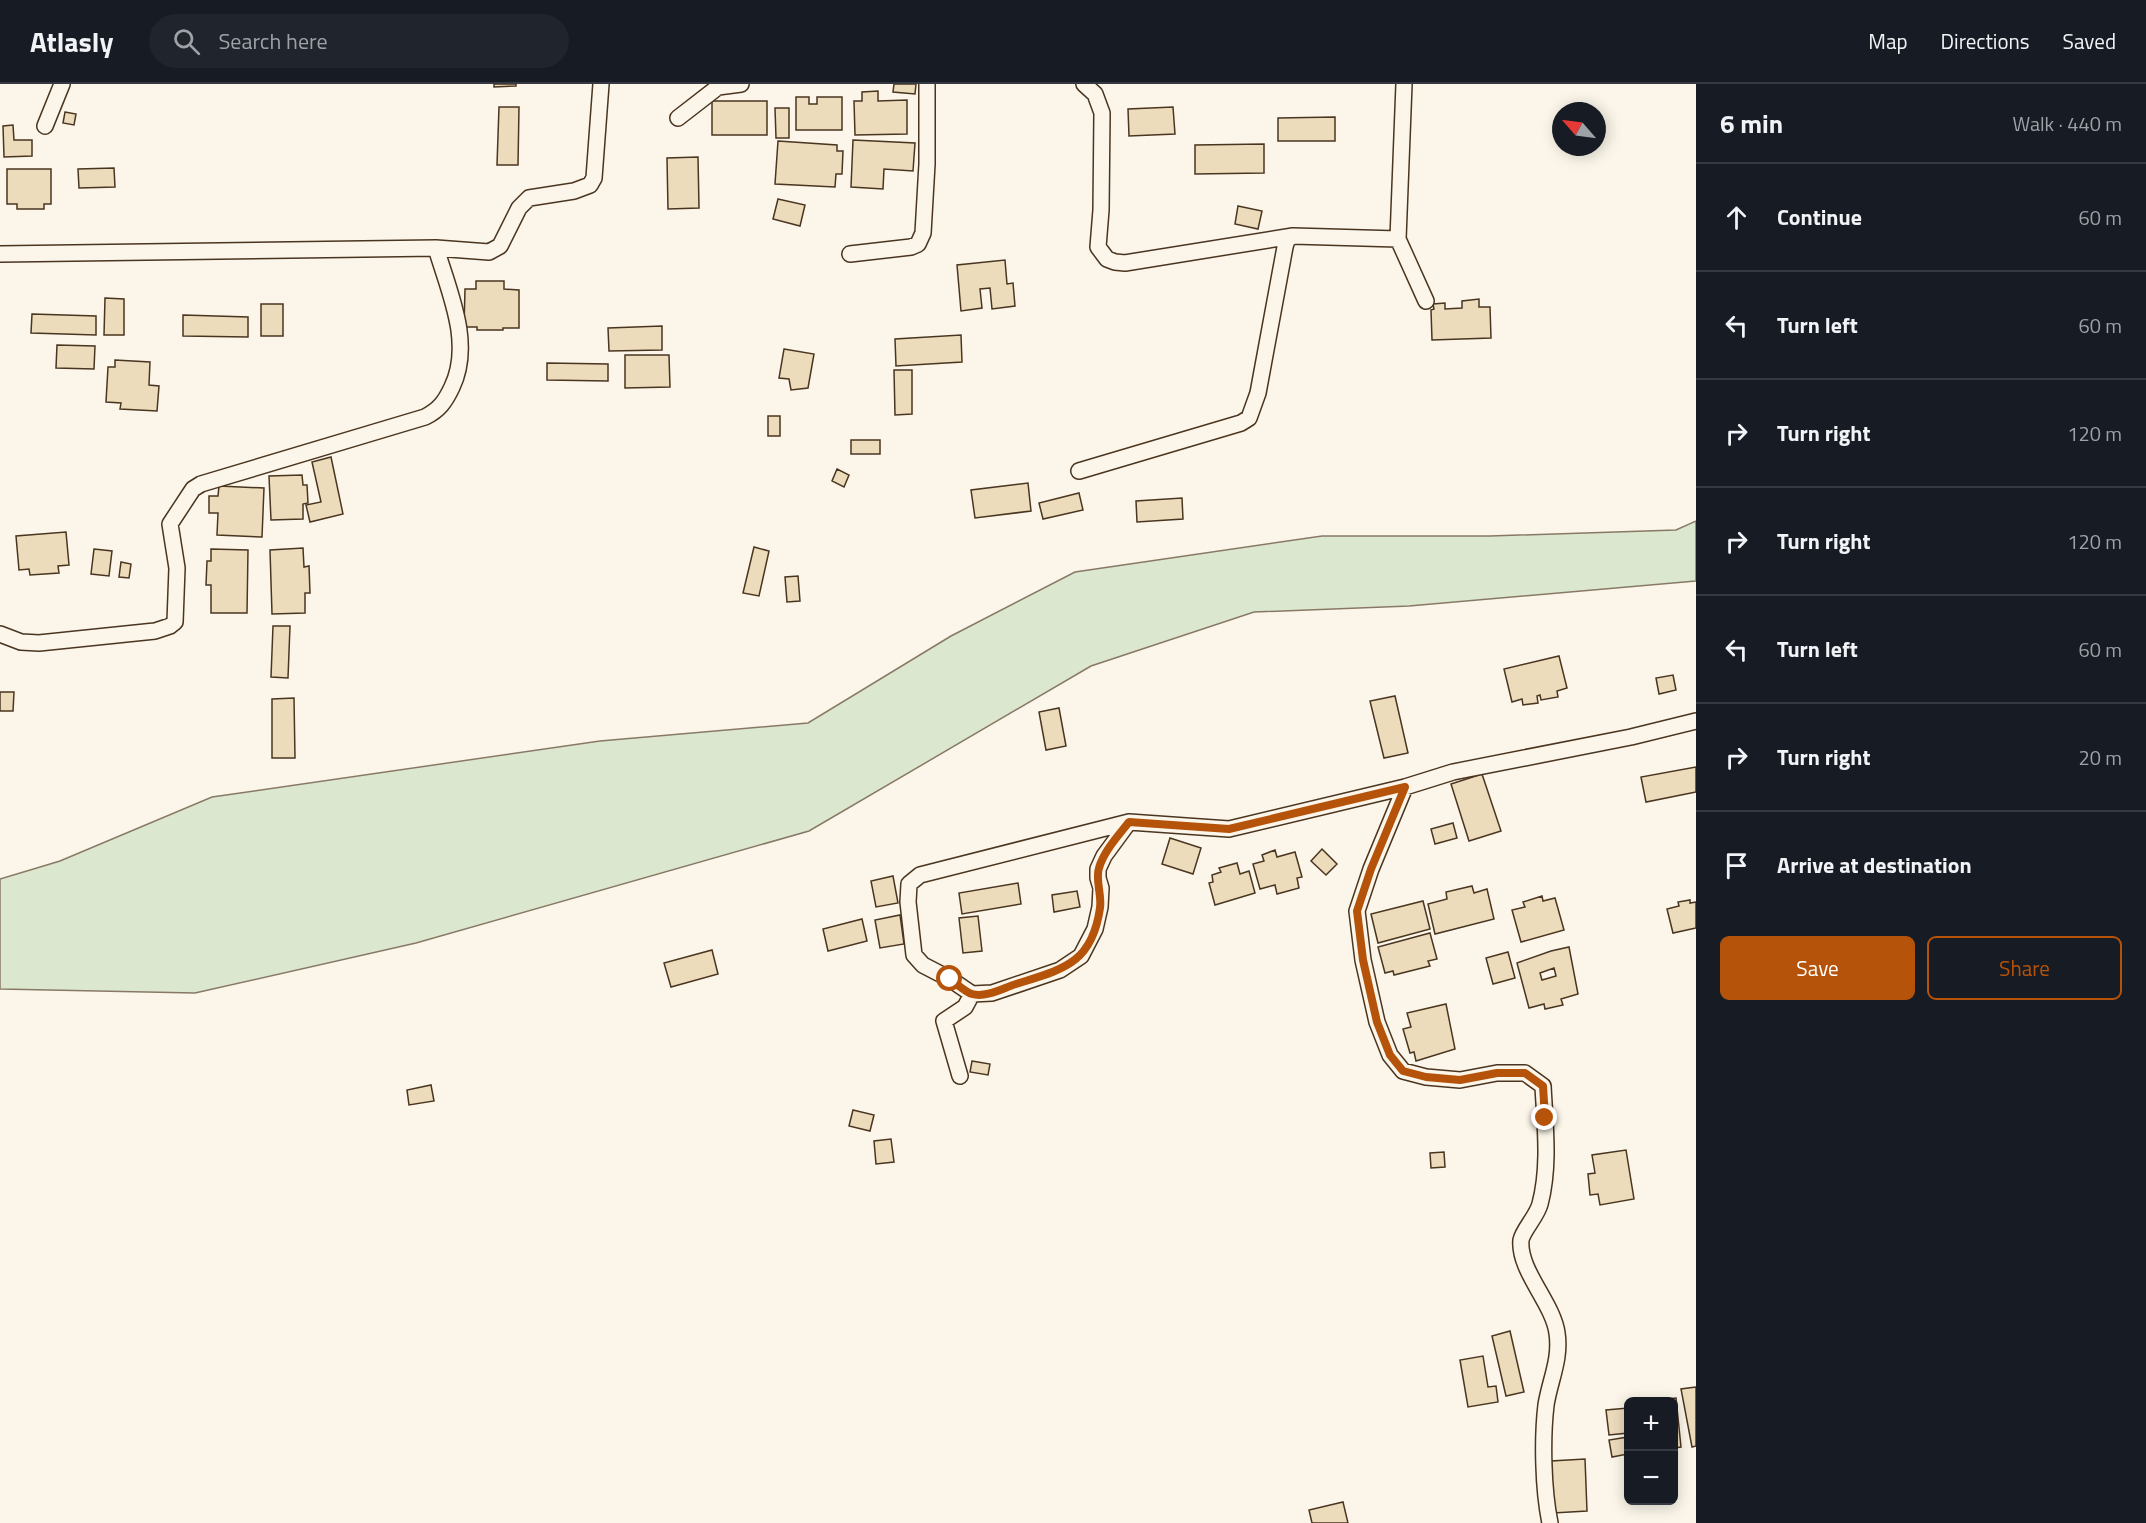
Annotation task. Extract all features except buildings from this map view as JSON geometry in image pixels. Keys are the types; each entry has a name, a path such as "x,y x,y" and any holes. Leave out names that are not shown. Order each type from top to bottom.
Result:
{"street":[{"path":"45,126 62,84"},
{"path":"0,254 436,249 489,252 500,246 519,208 529,198 574,191 590,185 594,178 601,84"},
{"path":"678,118 718,87 741,84"},
{"path":"850,254 911,247 918,244 923,233 927,164 927,84"},
{"path":"1084,84 1095,94 1102,113 1101,210 1098,247 1107,259 1125,263 1293,236 1398,239"},
{"path":"1404,84 1398,239 1426,301"},
{"path":"1079,471 1241,423 1250,418 1258,393 1285,247 1287,240 1293,236"},
{"path":"0,634 21,642 39,643 155,631 170,626 175,622 177,568 170,524 193,489 201,484 425,417 435,412 444,403 456,379 461,353 459,325 436,249"},
{"path":"1129,822 1104,856 1098,869 1101,888 1100,908 1095,929 1081,956 1060,970 993,993 972,994 923,964 914,955 908,902 909,884 920,875 950,866 1129,822 1229,829 1405,787 1453,772 1631,737 1696,721"},
{"path":"1405,787 1371,869 1357,911 1363,960 1374,1012 1390,1055 1403,1071 1426,1077 1460,1080 1497,1073 1525,1073 1543,1086 1546,1165 1543,1187 1539,1207 1522,1236 1521,1244 1526,1263 1557,1332 1557,1356 1548,1394 1545,1431 1546,1502 1550,1523"},
{"path":"960,1076 944,1021 965,1007 972,994"}],"green space":[{"path":"1696,521 1696,581 1409,606 1254,612 1091,666 809,831 416,943 195,993 0,989 0,879 60,861 212,797 600,741 808,723 951,636 1075,572 1322,536 1490,536 1676,530"}],"route":[{"path":"950,979 972,994 993,993 1072,964 1081,956 1095,929 1100,908 1101,888 1098,869 1104,856 1129,822 1229,829 1405,787 1371,869 1357,911 1363,960 1377,1022 1390,1055 1403,1071 1426,1077 1460,1080 1497,1073 1525,1073 1543,1086 1545,1118"}]}
